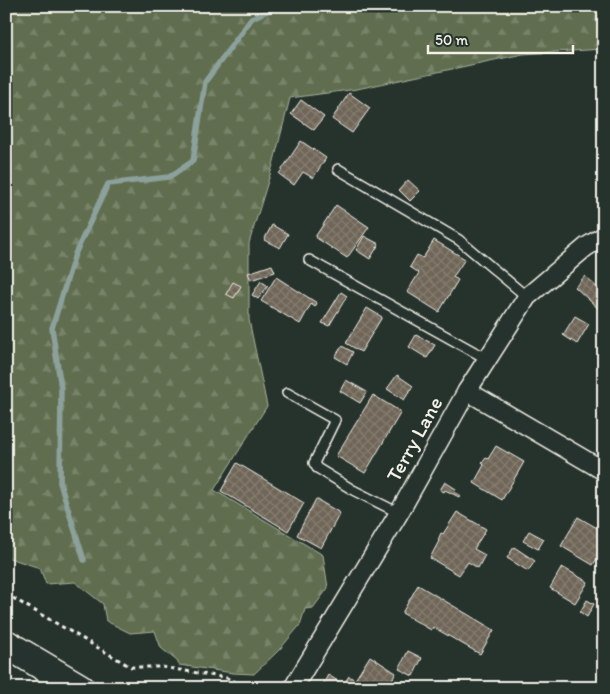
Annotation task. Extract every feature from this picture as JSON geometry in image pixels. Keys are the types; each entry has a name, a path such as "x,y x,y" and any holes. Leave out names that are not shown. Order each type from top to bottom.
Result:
{"highway":[{"path":"6,644 80,688"}],"street":[{"name":"Terry Lane","path":"293,688 399,513 466,390 527,297 586,247 604,236"},
{"path":"466,390 604,471"}],"lane":[{"path":"338,169 459,240 527,297"},
{"path":"309,260 487,359"},
{"path":"287,393 334,420 314,463 317,468 353,490 399,513"}],"path":[{"path":"6,594 131,667 162,667 227,678 248,688"}],"green space":[{"path":"11,6 604,6 604,49 523,54 357,89 290,98 273,165 249,243 249,320 267,406 214,490 323,555 328,588 313,608 305,609 300,625 280,649 254,674 233,673 179,665 177,661 161,648 155,631 130,633 106,621 103,604 75,582 46,584 40,568 6,557 6,11"}],"building":[{"path":"349,93 370,108 352,133 332,119"},
{"path":"301,100 324,117 314,130 291,114"},
{"path":"301,141 326,158 313,178 303,172 294,185 279,174"},
{"path":"408,180 420,191 410,201 399,190"},
{"path":"336,205 369,227 347,258 315,237"},
{"path":"272,225 288,234 280,248 264,240"},
{"path":"364,236 379,244 370,259 356,250"},
{"path":"434,240 465,259 453,277 458,280 439,312 407,292 419,273 410,267 417,255 423,258"},
{"path":"272,265 275,272 251,280 248,273"},
{"path":"585,276 604,294 604,310 602,312 575,287"},
{"path":"276,277 317,303 315,307 311,304 300,324 261,301"},
{"path":"261,281 268,286 258,299 252,295"},
{"path":"233,282 241,286 234,298 226,294"},
{"path":"341,292 347,296 329,326 322,323"},
{"path":"367,308 382,317 361,352 346,343"},
{"path":"575,316 589,324 577,344 563,335"},
{"path":"416,335 435,345 427,358 409,347"},
{"path":"342,346 353,352 347,364 335,357"},
{"path":"397,375 413,386 404,400 387,389"},
{"path":"346,380 367,392 360,403 340,391"},
{"path":"373,395 401,412 365,473 336,456"},
{"path":"496,446 524,462 502,500 474,483 484,465 482,463 486,458 488,459"},
{"path":"237,463 304,503 288,531 221,491"},
{"path":"445,482 456,489 454,492 460,495 459,497 445,490 444,492 440,490"},
{"path":"316,499 340,513 321,548 297,535"},
{"path":"457,512 486,529 474,549 485,555 478,568 468,562 459,575 430,558 441,533 443,534"},
{"path":"578,517 604,532 604,547 593,565 561,546"},
{"path":"529,531 544,539 538,549 523,541"},
{"path":"514,547 535,561 528,571 507,558"},
{"path":"562,567 588,582 575,603 550,588"},
{"path":"418,585 494,630 480,654 433,627 431,630 402,613"},
{"path":"587,600 594,604 587,617 580,612"},
{"path":"408,651 422,658 413,676 399,669"},
{"path":"370,656 396,673 387,688 341,688 349,676 355,680"},
{"path":"328,675 338,681 334,688 321,688"}],"waterway":[{"path":"84,560 60,483 61,388 52,328 75,254 108,184 169,177 193,161 205,82 252,18 277,6"}]}
